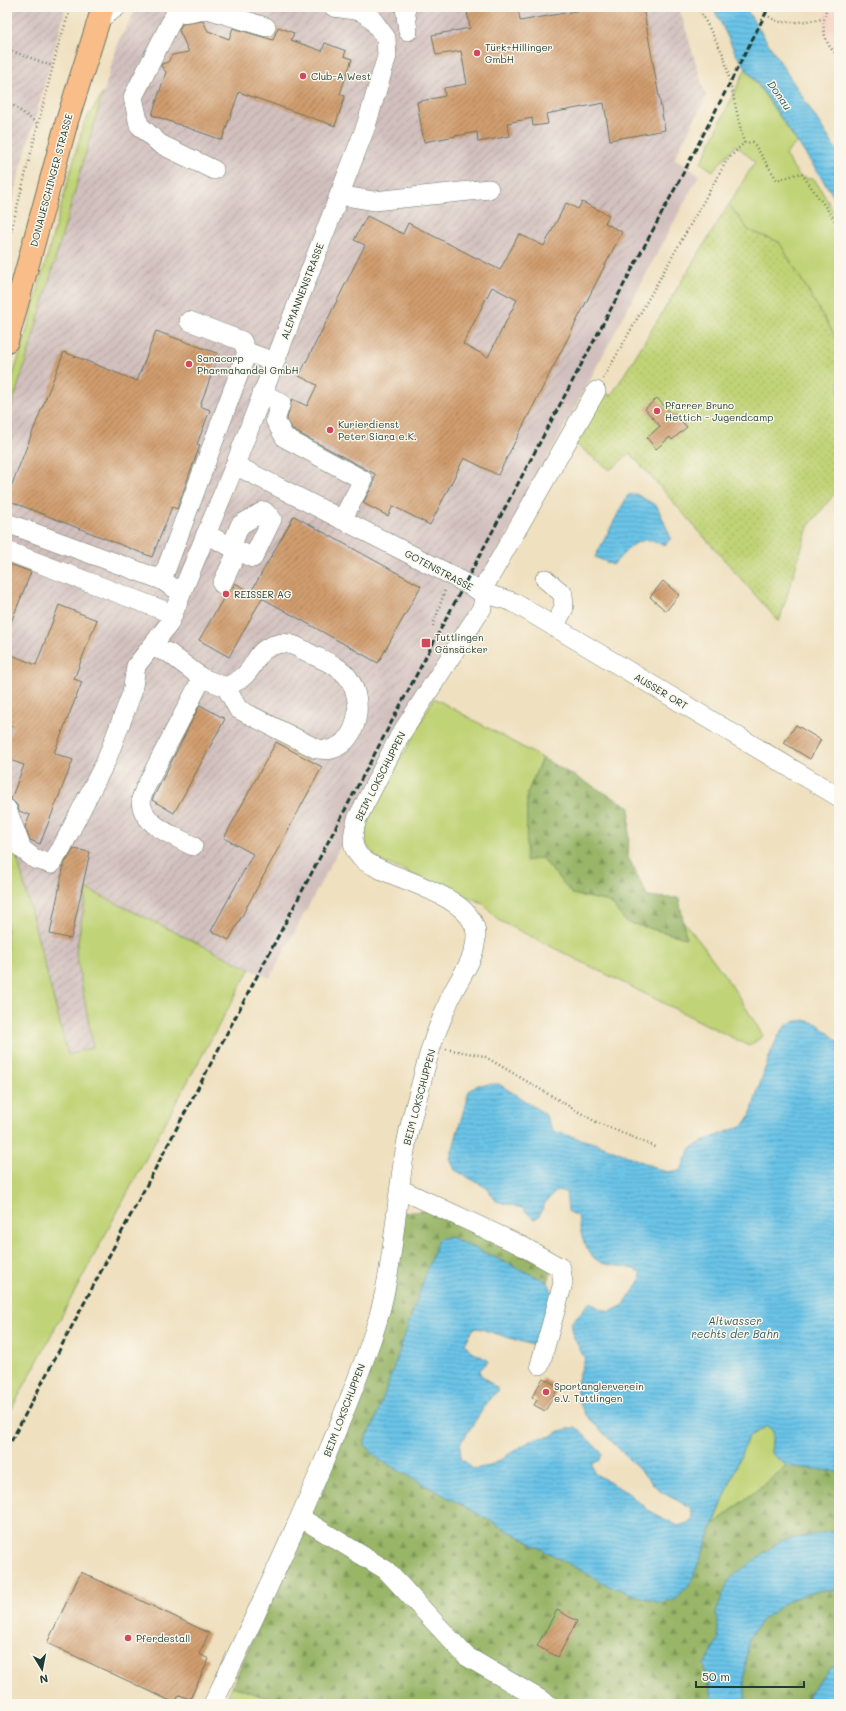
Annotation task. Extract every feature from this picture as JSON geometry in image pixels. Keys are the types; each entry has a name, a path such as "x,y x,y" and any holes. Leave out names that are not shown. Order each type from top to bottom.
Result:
{"main road":[{"name":"DONAUESCHINGER STRASSE","path":"7,341 67,121 100,13"}],"street":[{"name":"DONAUESCHINGER STRASSE","path":"100,13 116,7"},
{"name":"ALEMANNENSTRASSE","path":"7,809 22,849 35,859 51,864 61,849 106,761 132,693 136,666 169,624 235,465 366,126 388,56 386,38 372,19 360,11 337,7"},
{"path":"405,7 408,31"},
{"path":"214,170 160,144 139,124 133,97 175,14 207,9 266,27"},
{"path":"339,195 374,201 489,190"},
{"path":"162,580 247,352 242,341 190,321"},
{"path":"247,352 274,362"},
{"name":"GOTENSTRASSE","path":"235,465 481,592 596,391"},
{"path":"262,393 281,403 275,420 285,438 363,480 342,520"},
{"path":"7,523 162,580 182,592"},
{"path":"206,534 234,549 222,584"},
{"path":"7,552 173,614"},
{"path":"545,578 563,594 564,608 554,627"},
{"name":"AUSSER ORT","path":"481,592 513,602 839,797"},
{"name":"BEIM LOKSCHUPPEN","path":"213,1704 301,1518 351,1395 378,1319 391,1259 400,1189 413,1114 432,1046 451,997 475,948 477,934 471,918 452,901 365,861 356,852 353,843 353,834 357,820 399,737 482,608 484,600 481,592"},
{"path":"151,647 169,653 202,678 226,687 238,709 317,749 331,750 343,744 352,732 356,719 357,704 354,690 349,679 341,670 295,646 280,643 267,647 258,654 244,676 226,687"},
{"path":"193,846 152,823 144,813 141,800 145,788 202,678"},
{"path":"400,1189 520,1245 560,1268 563,1283 540,1365"},
{"path":"301,1518 386,1570 466,1656 548,1704"}],"path":[{"path":"7,247 52,66 71,7"},
{"path":"698,7 724,56 744,142"},
{"path":"763,7 766,16 778,22 824,20"},
{"path":"827,7 824,20 824,35 831,50 839,56"},
{"path":"12,51 52,66"},
{"path":"7,101 38,124"},
{"path":"596,391 727,160 744,142 753,142 777,180 801,173 839,226"},
{"path":"433,626 446,588"},
{"path":"432,1046 484,1056 594,1121 658,1148"}],"shaded area":[{"path":"7,7 66,7 7,219"},
{"path":"137,7 679,7 706,97 492,511 450,574 433,626 430,624 429,630 250,969 87,889 76,952 93,1047 68,1056 7,828 7,421 29,351 118,43"},
{"path":"827,7 839,7 839,56 831,50 824,35 823,19"},
{"path":"674,158 699,175 270,978 250,969 429,630 430,624 433,625 450,574 492,511"}],"green space":[{"path":"746,68 797,142 785,155 800,177 815,180 839,221 839,343 779,242 748,230 729,204 755,162 736,145 713,171 701,163"},
{"path":"103,93 29,351 7,421 7,394 23,344 84,123"},
{"path":"729,204 748,230 779,242 839,343 839,488 808,527 779,622 630,453 610,470 573,442 604,392 611,396"},
{"path":"434,698 542,758 527,794 542,858 572,894 610,902 626,922 686,938 683,921 726,977 763,1036 749,1046 498,920 483,903 378,860 364,841 367,821"},
{"path":"542,758 630,807 628,857 648,897 679,898 686,938 626,922 610,902 572,894 542,858 526,861 527,794"},
{"path":"7,828 16,853 68,1055 93,1047 76,952 87,889 250,969 173,1108 7,1418"},
{"path":"433,1210 552,1269 548,1282 450,1237 374,1424 364,1443 378,1459 609,1586 657,1602 691,1582 714,1524 787,1466 839,1472 839,1534 829,1532 716,1613 720,1638 704,1665 714,1704 285,1704 232,1686 342,1440 401,1213"},
{"path":"767,1426 773,1430 771,1453 787,1466 714,1524 748,1437"},
{"path":"821,1590 839,1590 839,1662 819,1681 804,1704 746,1704 744,1683 748,1640 762,1620 789,1600"},
{"path":"232,1686 285,1704 225,1704"}],"water":[{"name":"Donau","path":"713,7 745,7 839,154 839,204 767,97 736,54"},
{"path":"636,494 657,506 671,538 665,545 648,540 636,543 630,547 613,565 595,557 628,495"},
{"name":"Altwasser rechts der Bahn","path":"805,1020 818,1024 839,1042 839,1472 787,1466 771,1453 773,1431 767,1426 748,1437 691,1582 675,1600 657,1602 609,1586 378,1459 364,1443 374,1424 438,1239 450,1237 548,1282 553,1293 539,1340 532,1345 478,1328 473,1329 465,1344 471,1351 489,1361 480,1370 480,1374 499,1390 491,1397 460,1444 461,1458 473,1469 490,1466 535,1438 549,1437 560,1431 576,1427 602,1453 600,1460 592,1464 594,1473 628,1493 648,1510 678,1526 691,1522 693,1518 690,1507 661,1492 585,1414 578,1398 577,1386 579,1375 585,1359 574,1338 571,1323 590,1302 599,1308 610,1312 624,1305 640,1281 641,1273 627,1267 605,1264 593,1257 585,1245 578,1217 568,1211 566,1192 557,1190 545,1203 539,1216 534,1219 522,1208 496,1201 487,1188 455,1170 450,1159 469,1091 478,1085 499,1084 545,1114 553,1131 604,1146 666,1172 681,1170 690,1149 706,1140 744,1125 750,1116 771,1053 781,1031 789,1024 796,1021"},
{"path":"829,1532 839,1534 839,1590 821,1590 789,1600 762,1620 748,1640 744,1683 746,1704 714,1704 704,1665 719,1638 716,1613 729,1579 780,1541"},
{"path":"839,1662 839,1704 804,1704 819,1681"}],"building":[{"path":"491,7 518,7 520,21 587,9 587,7 643,7 665,130 610,140 604,103 546,114 548,124 533,126 532,118 507,123 510,136 478,142 477,132 424,142 417,102 445,96 444,88 467,84 461,51 436,55 432,35 470,28 467,11"},
{"path":"203,21 208,31 229,39 233,28 273,40 278,27 294,33 291,40 322,51 325,43 346,51 344,56 352,59 340,94 345,96 335,126 239,92 222,140 152,115 166,72 161,66 162,64 168,62 172,55 189,52 179,30 182,24"},
{"path":"582,202 609,215 605,223 622,232 498,475 464,458 430,525 393,506 388,516 363,503 373,485 375,474 293,430 287,419 292,399 307,406 317,385 299,376 365,245 354,240 367,216 403,234 408,223 500,270 519,234 544,246 566,203 578,209","holes":["492,287 517,300 488,357 463,344"]},
{"path":"156,331 219,354 200,406 210,410 197,444 200,445 177,509 172,507 152,557 7,500 7,497 64,352 137,381"},
{"path":"657,398 672,415 674,413 687,427 672,440 670,437 656,449 647,438 660,426 645,409"},
{"path":"294,516 421,586 378,663 262,598 229,657 199,640 226,594 232,589 235,583 251,592"},
{"path":"7,563 31,572 8,630 7,630"},
{"path":"663,581 679,595 666,611 650,597"},
{"path":"59,605 97,620 74,679 82,682 54,753 73,760 40,844 30,840 25,827 30,815 19,811 17,805 11,799 24,765 7,759 7,742 13,727 7,725 7,653 36,665"},
{"path":"200,705 225,719 174,813 152,800"},
{"path":"796,725 821,740 810,759 784,743"},
{"path":"276,742 322,767 229,940 211,931 253,854 224,838"},
{"path":"74,849 90,852 71,939 50,934 64,864"},
{"name":"Sportanglerverein e.V. Tuttlingen","path":"543,1378 559,1387 545,1411 534,1405 537,1400 532,1397"},
{"name":"Pferdestall","path":"81,1572 209,1633 199,1654 209,1659 190,1699 179,1695 175,1703 47,1643"},
{"path":"557,1610 577,1621 558,1657 537,1646"}],"railway":[{"path":"7,1449 687,166 769,7"}],"place":[{"name":"Türk+Hillinger GmbH","path":"477,53"},
{"name":"Club-A West","path":"303,76"},
{"name":"Sanacorp Pharmahandel GmbH","path":"189,364"},
{"name":"Pfarrer Bruno Hettich - Jugendcamp","path":"657,411"},
{"name":"Kurierdienst Peter Siara e.K.","path":"330,430"},
{"name":"REISSER AG","path":"226,594"},
{"name":"Tuttlingen Gänsäcker","path":"426,643"},
{"name":"Sportanglerverein e.V. Tuttlingen","path":"546,1392"},
{"name":"Pferdestall","path":"128,1638"}]}
